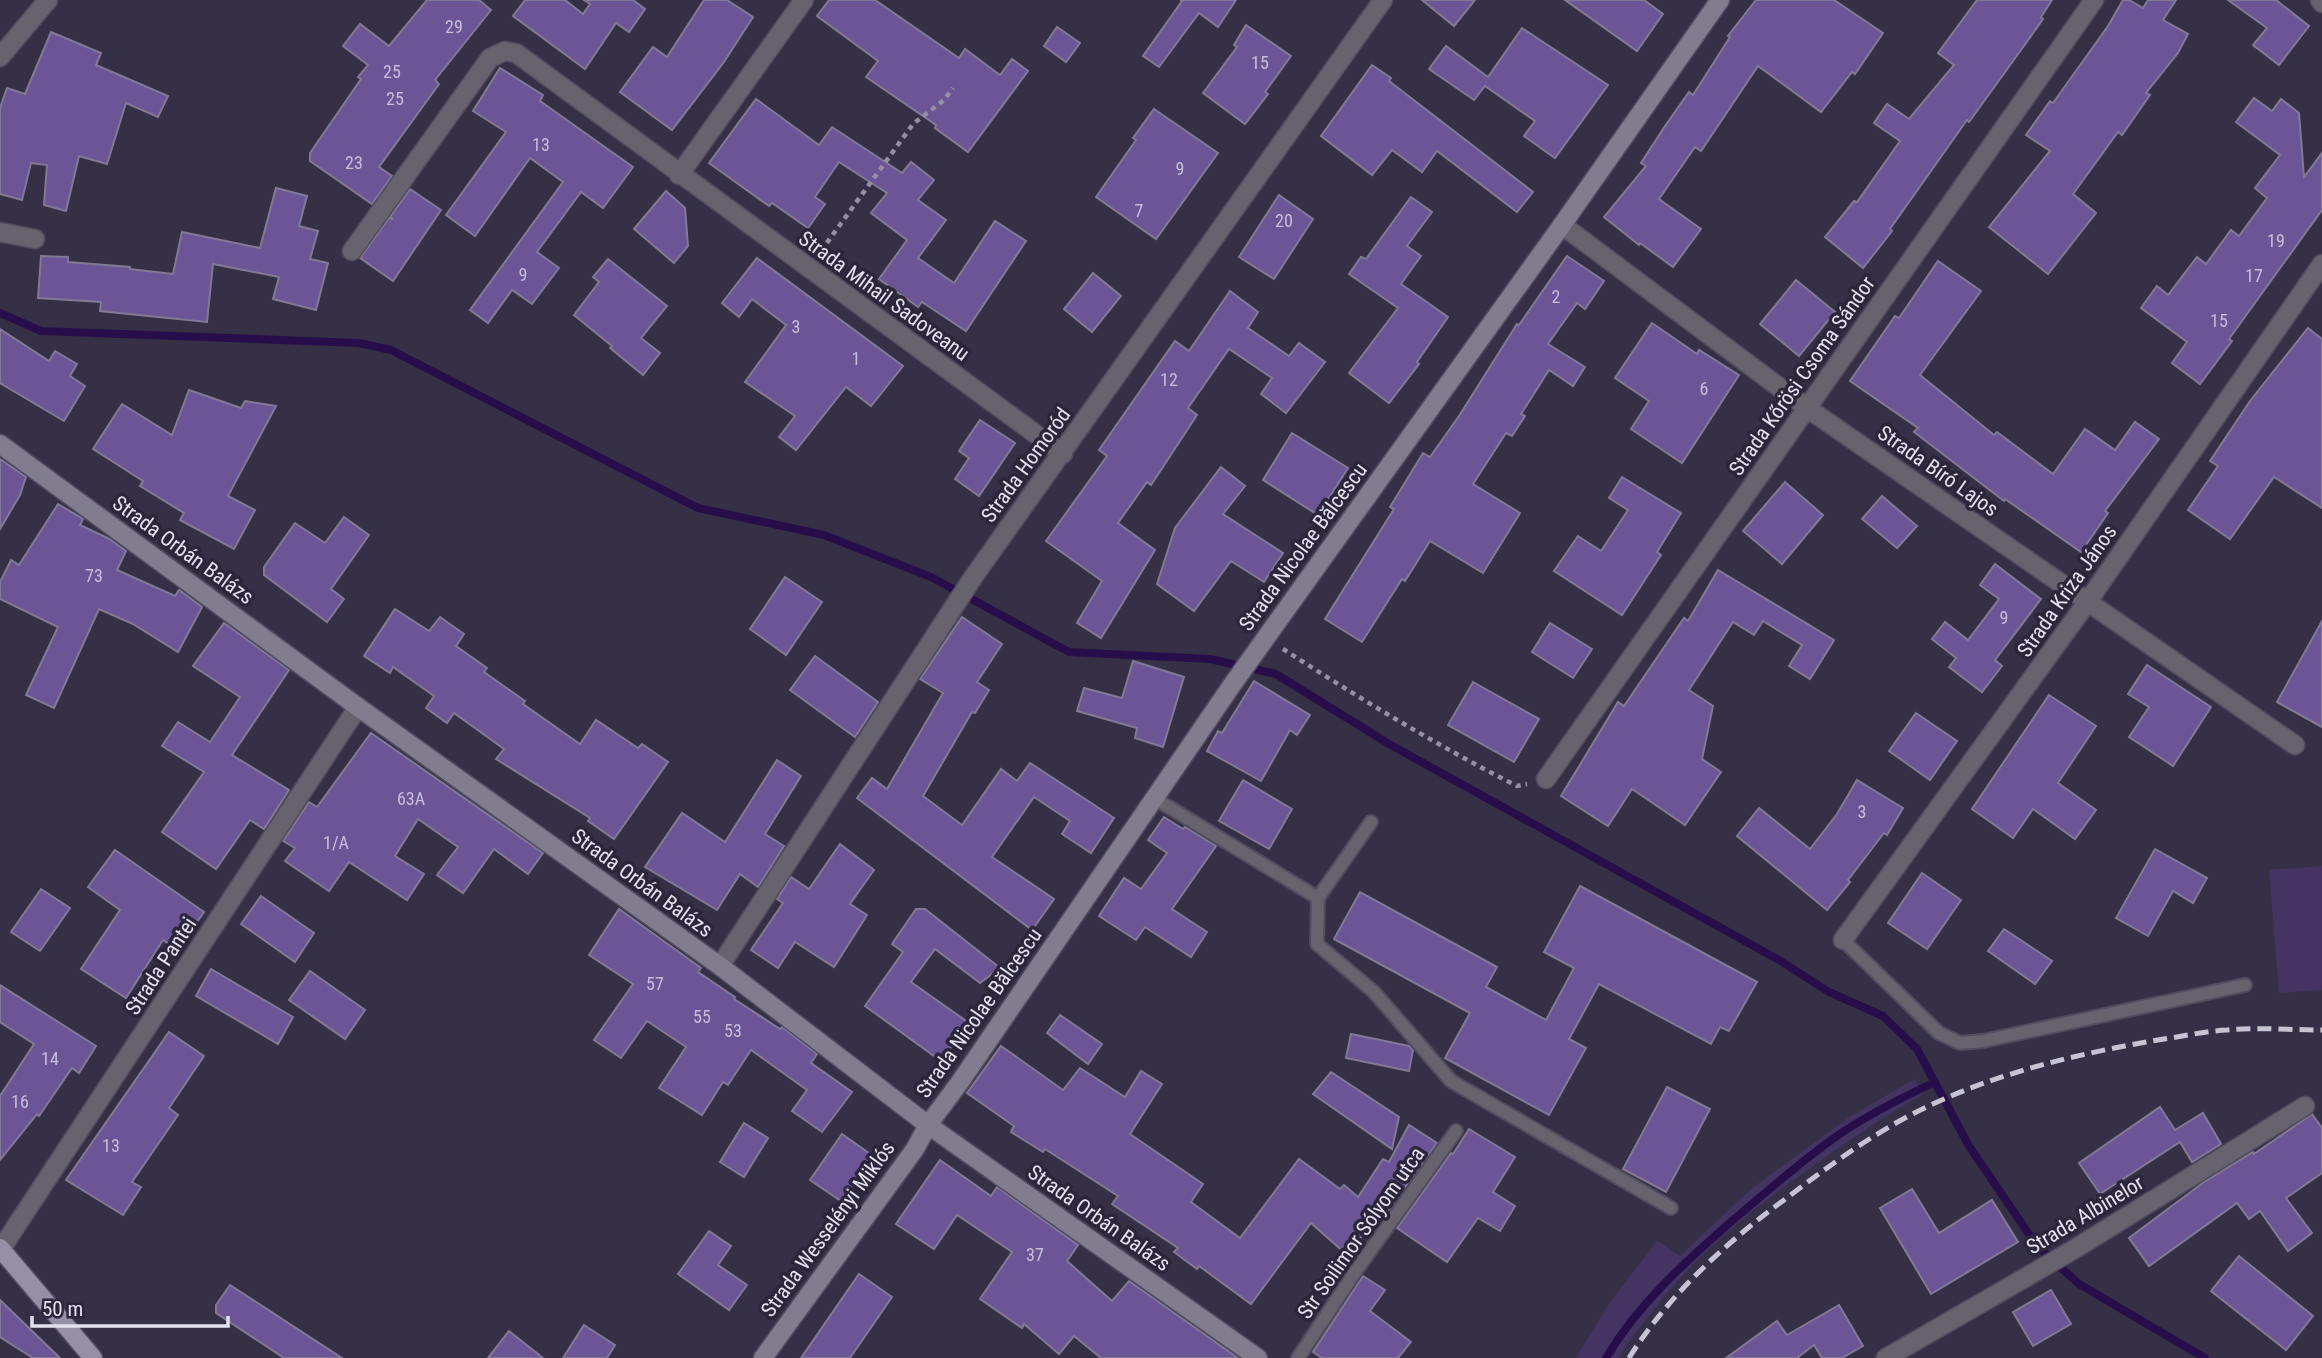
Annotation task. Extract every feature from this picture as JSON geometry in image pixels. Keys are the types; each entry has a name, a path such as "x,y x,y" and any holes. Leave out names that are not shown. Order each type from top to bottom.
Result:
{"main road":[{"name":"Strada Nicolae Bălcescu","path":"928,1125 1232,685 1720,0"},
{"name":"Strada Orbán Balázs","path":"0,444 358,707 720,966 928,1125 1258,1358"},
{"name":"Strada Wesselényi Miklós","path":"763,1358 915,1149 928,1125"},
{"path":"0,1249 93,1358"}],"street":[{"path":"0,57 48,0"},
{"path":"679,175 804,0"},
{"name":"Strada Homoród","path":"720,966 972,579 1383,0"},
{"name":"Strada Kőrösi Csoma Sándor","path":"1546,779 2094,0"},
{"name":"Strada Mihail Sadoveanu","path":"352,251 490,58 505,51 516,53 1063,454"},
{"name":"Strada Bíró Lajos","path":"1562,225 1807,408 2295,745"},
{"path":"0,232 35,239"},
{"name":"Strada Kriza János","path":"1843,940 2088,601 2322,264"},
{"name":"Strada Pantei","path":"0,1249 358,707"},
{"name":"Strada Albinelor","path":"1886,1358 2073,1250 2305,1106"}],"lane":[{"path":"1154,798 1318,898"},
{"path":"1371,822 1318,898 1317,944 1374,992 1451,1081 1671,1208"},
{"path":"1843,940 1939,1033 1960,1043 1983,1041 2245,985"},
{"name":"Str Soilimor Sólyom utca","path":"1298,1358 1355,1272 1456,1131"}],"path":[{"path":"808,269 913,124 937,106 953,88"},
{"path":"1271,630 1287,640 1282,648 1363,701 1449,752 1517,786 1546,779"}],"shaded area":[{"path":"2322,866 2322,990 2279,993 2269,870"},
{"path":"1915,1079 1922,1095 1806,1171 1755,1209 1706,1251 1661,1300 1618,1358 1576,1358 1608,1305 1657,1241 1680,1256 1751,1189 1851,1116"}],"building":[{"path":"427,0 479,0 491,10 435,80 439,84 379,167 392,176 372,204 310,161 310,153 368,65 343,46 360,24 389,46"},
{"path":"525,0 565,0 583,14 590,4 584,0 633,0 645,9 629,32 616,23 585,69 513,16"},
{"path":"704,0 727,0 753,17 724,62 672,130 620,92 653,47 667,57"},
{"path":"829,0 875,0 959,58 965,49 1000,75 1012,59 1028,71 968,152 935,128 936,125 866,77 878,61 817,16"},
{"path":"1180,0 1236,0 1218,27 1199,13 1159,67 1143,56 1182,1"},
{"path":"1422,0 1475,0 1454,26"},
{"path":"1565,0 1644,0 1663,14 1637,51"},
{"path":"1756,0 1834,0 1883,33 1855,74 1852,72 1821,112 1758,66 1701,151 1695,147 1659,199 1701,229 1673,267 1640,243 1639,245 1604,217 1646,166 1641,163 1665,126 1689,92 1693,95 1730,37 1728,36"},
{"path":"1977,0 2052,0 2041,17 2043,19 1969,122 1967,120 1890,229 1892,231 1863,268 1825,237 1854,201 1857,202 1900,141 1874,123 1887,104 1909,119 1954,65 1938,53"},
{"path":"2123,0 2129,0 2143,8 2148,0 2176,0 2163,20 2188,34 2178,53 2146,93 2150,95 2122,135 2118,132 2073,194 2096,213 2048,274 1989,227 2050,151 2026,135 2050,101 2053,103 2108,26"},
{"path":"2228,0 2276,0 2309,26 2279,65 2253,45 2267,28"},
{"path":"1246,25 1291,56 1265,92 1268,94 1245,124 1203,93 1237,47 1234,45"},
{"path":"1057,27 1080,43 1066,62 1044,46"},
{"path":"1522,28 1608,85 1555,158 1524,136 1535,121 1485,86 1474,100 1429,69 1446,46 1488,77"},
{"path":"51,32 101,53 96,65 168,96 158,117 126,103 107,164 79,156 66,211 44,205 47,165 31,163 22,200 0,194 0,108 7,88 25,94"},
{"path":"1372,65 1533,192 1517,212 1437,151 1422,172 1392,150 1372,175 1321,136"},
{"path":"500,68 543,95 540,101 633,167 603,208 581,192 537,252 559,268 532,304 512,290 488,323 470,310 563,182 530,158 475,236 446,215 506,132 473,111"},
{"path":"2254,98 2272,111 2281,99 2299,113 2304,177 2322,153 2322,210 2200,384 2172,363 2187,342 2141,308 2157,286 2168,295 2197,257 2206,264 2231,230 2239,236 2267,198 2255,188 2280,155 2236,122"},
{"path":"756,99 819,145 832,127 902,173 911,162 934,180 918,200 946,220 918,258 954,283 995,221 1026,241 966,331 922,302 918,307 879,279 907,240 871,213 887,193 839,162 815,197 825,204 808,228 772,203 769,206 709,163"},
{"path":"1154,109 1218,153 1156,239 1096,197"},
{"path":"276,188 307,196 299,226 318,231 310,259 328,263 316,310 273,299 279,277 213,264 207,322 100,311 101,302 38,298 41,256 68,257 68,262 173,274 182,232 260,248"},
{"path":"410,189 441,210 393,281 360,258 389,218 393,219 390,217"},
{"path":"666,191 685,208 688,246 674,263 634,229"},
{"path":"1279,195 1313,219 1274,279 1239,257"},
{"path":"1411,197 1432,212 1407,246 1421,256 1401,284 1448,317 1417,362 1419,364 1389,403 1349,373 1398,308 1349,274 1361,257 1366,259"},
{"path":"1567,256 1604,281 1585,309 1577,303 1548,344 1585,367 1573,386 1549,370 1521,414 1525,416 1512,436 1506,433 1473,484 1520,513 1483,573 1430,541 1362,642 1325,619 1394,509 1390,507 1423,453 1430,457 1517,324 1519,325"},
{"path":"757,258 903,366 871,406 846,387 796,450 779,437 795,416 745,382 786,325 752,299 739,317 722,303"},
{"path":"608,259 667,306 641,338 660,353 643,375 574,315 599,282 593,277"},
{"path":"1938,261 1981,291 1920,375 1994,435 1997,432 2053,474 2085,429 2115,450 2135,422 2159,439 2105,511 2108,513 2081,552 2005,499 2004,501 1914,432 1918,428 1850,381 1895,316 1899,318"},
{"path":"1093,273 1121,296 1092,332 1064,309"},
{"path":"1796,280 1835,312 1799,356 1760,324"},
{"path":"1230,291 1258,312 1248,328 1289,356 1299,343 1325,362 1286,413 1261,394 1272,378 1229,349 1188,408 1197,415 1151,485 1147,482 1118,523 1155,550 1101,638 1077,623 1102,581 1046,541 1107,456 1099,450 1175,341 1189,351"},
{"path":"1652,323 1697,354 1699,350 1739,375 1682,463 1631,429 1649,401 1615,378"},
{"path":"2308,328 2322,339 2322,508 2274,477 2230,539 2188,510 2218,466 2210,461 2250,401"},
{"path":"0,329 49,361 55,351 77,364 70,376 85,386 64,421 0,383"},
{"path":"189,390 241,408 245,401 276,406 228,496 255,510 234,549 180,520 184,513 140,486 143,481 93,449 122,404 172,435"},
{"path":"980,420 1015,443 979,496 955,479 969,458 959,451"},
{"path":"1292,433 1348,468 1318,515 1263,480"},
{"path":"0,459 26,477 20,495 0,529"},
{"path":"1221,467 1245,486 1223,514 1283,553 1264,582 1231,561 1194,611 1157,584 1175,528"},
{"path":"1622,477 1681,513 1657,552 1661,555 1622,615 1554,571 1578,536 1601,551 1628,510 1609,498"},
{"path":"1785,482 1823,515 1782,564 1743,531"},
{"path":"1882,496 1917,526 1897,548 1862,519"},
{"path":"58,504 83,519 80,525 108,538 126,551 117,570 175,596 179,590 202,607 178,652 133,624 99,609 54,708 26,695 58,627 0,599 0,582 11,560 19,565"},
{"path":"344,517 369,535 331,589 344,599 327,622 264,575 264,567 295,523 325,543"},
{"path":"1995,564 2041,599 1995,660 2002,666 1982,692 1949,667 1956,658 1932,639 1945,622 1968,640 1999,599 1980,585"},
{"path":"1718,570 1834,640 1810,679 1789,666 1802,645 1763,621 1754,635 1733,622 1689,690 1713,706 1702,759 1721,772 1685,825 1632,789 1608,826 1561,796 1618,702 1624,706 1684,618 1688,621"},
{"path":"785,577 822,602 786,655 750,629"},
{"path":"395,609 429,631 440,617 464,634 456,646 487,668 484,672 525,701 523,704 580,744 596,720 638,748 642,744 668,762 614,839 588,821 590,818 496,759 504,749 454,713 447,723 426,708 434,696 393,667 390,673 364,656"},
{"path":"962,617 1002,644 977,682 989,690 975,713 972,712 923,796 962,825 1001,769 1017,781 1030,763 1114,818 1091,853 1062,834 1070,821 1034,797 992,857 1054,899 1032,930 857,798 872,778 887,789 943,693 920,679"},
{"path":"2322,621 2322,727 2277,702"},
{"path":"224,623 289,670 232,755 289,790 264,829 250,820 216,869 162,832 204,772 162,746 178,722 210,742 240,697 193,666"},
{"path":"1550,623 1592,649 1573,678 1532,652"},
{"path":"815,656 878,702 855,737 790,690"},
{"path":"1133,661 1184,677 1163,747 1135,738 1137,728 1077,711 1084,688 1122,698"},
{"path":"2147,665 2211,707 2173,766 2129,737 2149,707 2128,694"},
{"path":"1254,681 1310,715 1297,735 1290,730 1261,781 1207,751 1218,731 1222,733"},
{"path":"1473,682 1539,719 1514,762 1448,725"},
{"path":"2049,695 2096,726 2058,783 2096,810 2075,839 2033,809 2013,838 1972,809"},
{"path":"1916,713 1957,741 1930,780 1889,751"},
{"path":"371,733 543,853 528,874 494,849 463,893 437,875 458,847 418,819 395,856 424,874 407,900 349,862 329,891 285,861 295,848 283,841 309,802 317,807"},
{"path":"777,760 801,776 765,834 784,846 758,887 740,874 717,910 645,867 682,813 725,842"},
{"path":"1243,780 1292,809 1269,849 1219,821"},
{"path":"1857,780 1903,808 1887,835 1884,833 1827,910 1737,836 1759,808 1810,849 1837,814"},
{"path":"1164,817 1216,846 1172,909 1207,932 1191,957 1145,927 1136,940 1099,916 1124,878 1141,889 1167,853 1148,840"},
{"path":"840,844 874,870 850,904 867,915 834,967 795,942 778,968 751,950 783,903 777,899 791,877 809,889"},
{"path":"2155,849 2207,878 2193,903 2173,891 2148,936 2116,918"},
{"path":"115,850 204,912 177,950 163,940 126,998 81,969 120,910 88,887"},
{"path":"1922,873 1961,900 1927,949 1888,923"},
{"path":"1580,886 1757,982 1729,1031 1720,1027 1711,1044 1599,984 1569,1039 1586,1048 1549,1115 1445,1058 1470,1013 1334,939 1360,892 1497,967 1486,987 1546,1020 1574,968 1544,952"},
{"path":"41,889 70,908 40,951 11,932"},
{"path":"261,896 314,933 295,962 241,924"},
{"path":"619,909 701,968 698,972 735,997 734,999 780,1029 782,1027 817,1054 811,1063 852,1092 822,1132 792,1111 807,1090 751,1050 728,1085 723,1082 702,1115 659,1088 686,1047 647,1021 621,1058 594,1040 633,984 589,955"},
{"path":"916,909 925,909 1000,968 980,983 935,949 911,982 969,1023 941,1061 865,1006 903,952 892,944"},
{"path":"2004,929 2052,961 2035,984 1988,951"},
{"path":"211,969 293,1017 278,1044 196,996"},
{"path":"310,971 365,1010 345,1039 289,1000"},
{"path":"0,985 96,1046 79,1073 72,1068 39,1116 37,1114 0,1160 0,1096 34,1044 0,1022"},
{"path":"1060,1015 1102,1044 1088,1064 1047,1033"},
{"path":"169,1032 204,1056 169,1108 178,1115 132,1182 141,1187 123,1215 66,1180"},
{"path":"1351,1034 1409,1046 1413,1050 1409,1071 1346,1058"},
{"path":"1001,1046 1063,1090 1080,1068 1125,1097 1141,1071 1162,1084 1130,1134 1203,1184 1191,1202 1240,1238 1299,1159 1340,1189 1344,1185 1358,1197 1383,1159 1389,1162 1409,1125 1437,1143 1383,1218 1380,1216 1346,1254 1311,1223 1251,1304 1199,1266 1197,1269 1174,1252 1178,1248 1112,1204 1118,1196 1045,1149 1043,1152 1011,1132 1014,1126 967,1093"},
{"path":"1331,1072 1399,1117 1392,1149 1313,1094"},
{"path":"1667,1087 1710,1109 1666,1192 1623,1169"},
{"path":"2160,1107 2175,1130 2203,1113 2221,1144 2192,1162 2180,1142 2100,1194 2079,1163"},
{"path":"2312,1114 2322,1128 2322,1173 2286,1198 2312,1233 2288,1251 2260,1211 2249,1219 2237,1203 2149,1266 2129,1238 2204,1182 2253,1152 2254,1154"},
{"path":"744,1123 768,1138 744,1177 720,1162"},
{"path":"1469,1129 1515,1157 1493,1192 1515,1206 1500,1231 1478,1218 1447,1262 1397,1228"},
{"path":"842,1134 873,1156 841,1201 810,1180"},
{"path":"940,1160 991,1196 997,1187 1078,1245 1067,1261 1112,1301 1129,1281 1238,1358 1101,1358 1074,1336 1059,1354 1024,1324 1022,1328 980,1299 1012,1252 957,1215 934,1249 896,1224"},
{"path":"1912,1189 1939,1233 1992,1200 2018,1242 1931,1294 1880,1208"},
{"path":"709,1231 731,1246 718,1265 747,1285 729,1310 678,1274"},
{"path":"2239,1256 2313,1316 2286,1350 2211,1291"},
{"path":"859,1274 892,1297 850,1358 801,1358"},
{"path":"1363,1276 1385,1290 1370,1311 1411,1342 1398,1358 1322,1358 1313,1352"},
{"path":"230,1285 342,1358 284,1358 216,1313 216,1305"},
{"path":"2051,1290 2071,1324 2033,1346 2013,1312"},
{"path":"0,1300 60,1358 33,1358 0,1337"},
{"path":"1839,1305 1863,1346 1842,1358 1822,1358 1814,1345 1797,1358 1726,1358 1777,1321 1787,1335"},
{"path":"584,1325 615,1345 607,1358 563,1358"},
{"path":"509,1331 543,1358 488,1358"}],"waterway":[{"path":"0,313 41,331 359,343 391,350 698,508 824,535 931,577 1069,652 1210,659 1276,674 1389,744 1779,960 1829,992 1883,1016 1917,1049 1969,1146 2037,1246 2079,1284 2205,1358"},
{"path":"1606,1358 1633,1320 1663,1285 1770,1188 1848,1128 1935,1082"}],"railway":[{"path":"1629,1358 1662,1312 1701,1270 1743,1232 1859,1146 1935,1103 2019,1072 2076,1056 2135,1044 2219,1031 2322,1030"}]}
